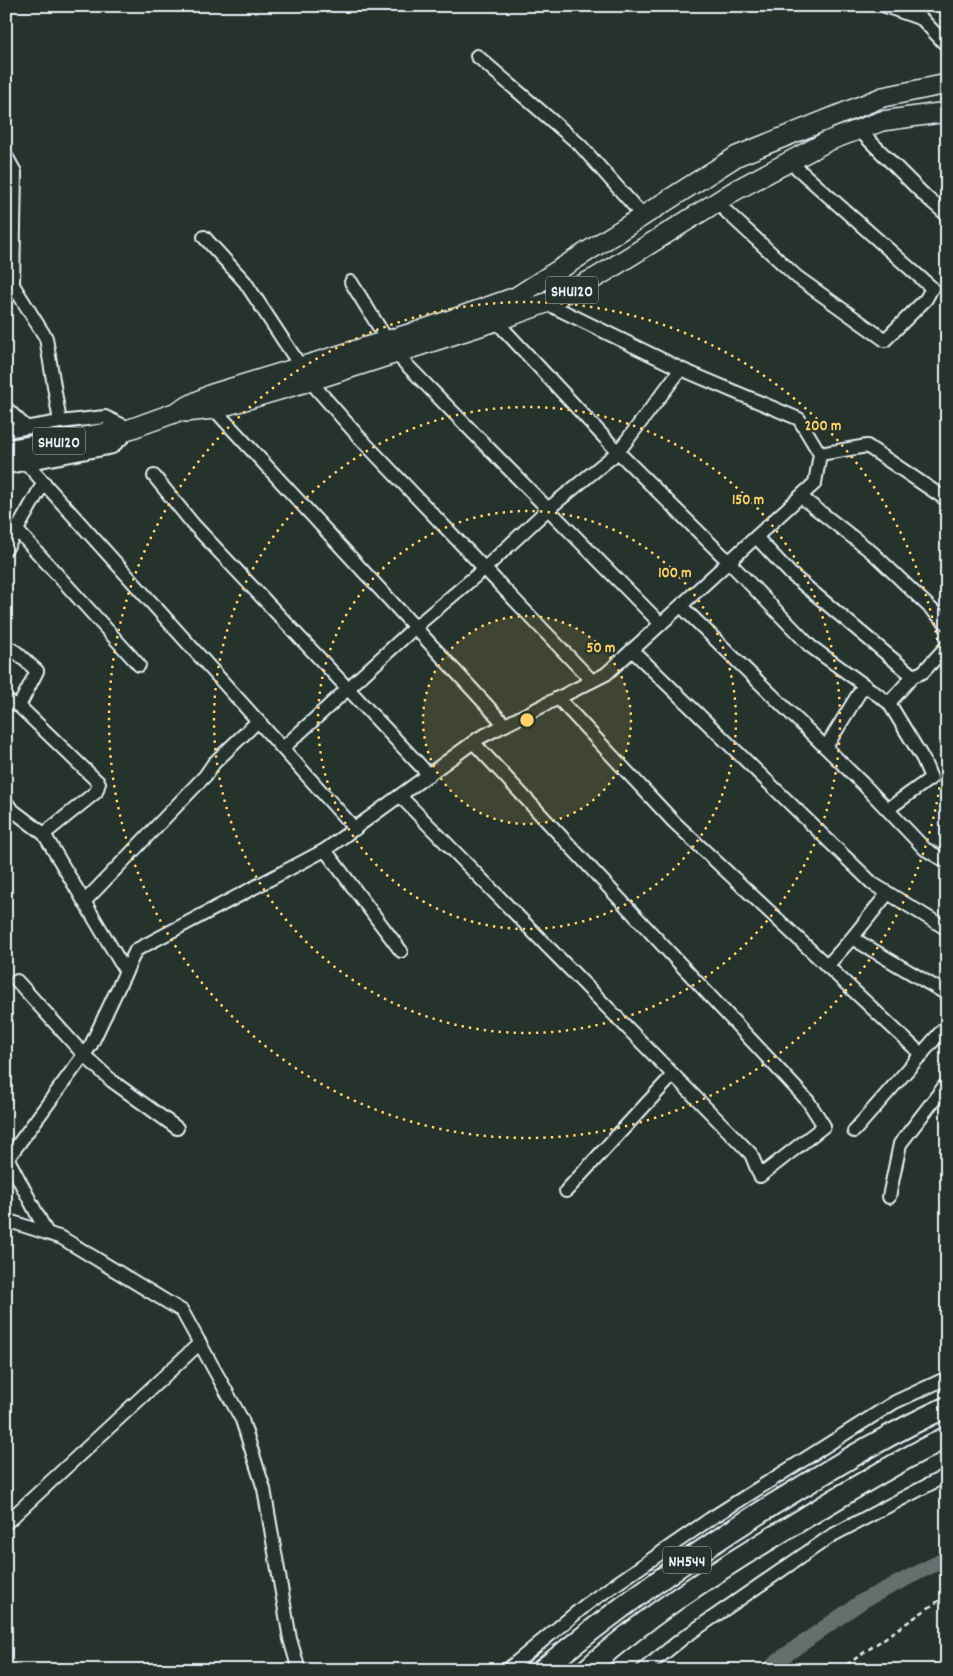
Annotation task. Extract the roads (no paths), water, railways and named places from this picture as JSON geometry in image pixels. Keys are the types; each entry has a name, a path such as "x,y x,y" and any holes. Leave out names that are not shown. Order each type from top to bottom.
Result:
{"highway":[{"name":"NH544","path":"542,1670 632,1598 712,1542 840,1463 947,1407"},
{"name":"NH544","path":"586,1670 671,1602 759,1545 855,1487 947,1437"}],"main road":[{"path":"391,347 422,330 516,297 738,156 883,97 947,84"},
{"name":"SHU120","path":"6,450 121,430 174,413 214,410 306,374 391,347 496,322 546,303 596,277 716,202 828,141 882,122 947,112"},
{"path":"174,413 212,394 306,374"}],"street":[{"path":"885,6 922,19 947,46"},
{"path":"477,56 580,145 643,216"},
{"path":"859,130 924,196 947,215"},
{"path":"6,156 15,172 13,286 46,338 60,422"},
{"path":"716,202 797,277 885,340 926,298 932,288 789,161"},
{"path":"204,237 245,282 306,374 359,437 592,681"},
{"path":"352,282 391,347 661,624"},
{"path":"47,1233 7,1160 91,1045 136,950 325,850 474,742 606,674 815,484 820,454 799,419 681,369 546,303"},
{"path":"496,322 618,452 729,562 810,646 890,703 924,758 931,778 888,809"},
{"path":"283,748 414,628 484,569 548,509 618,452 681,369"},
{"path":"6,408 26,427"},
{"path":"214,410 505,725"},
{"path":"6,431 105,417 121,430"},
{"name":"SHU120","path":"6,466 111,446 121,430"},
{"path":"820,454 867,446 947,500"},
{"path":"26,463 355,829"},
{"path":"154,476 193,524 428,775"},
{"path":"6,550 16,529 44,482"},
{"path":"801,497 873,554 947,624"},
{"path":"16,529 139,665"},
{"path":"756,537 791,574 913,676"},
{"path":"680,606 826,747 925,849 947,862"},
{"path":"6,646 16,652 37,671 19,706"},
{"path":"890,703 913,676 923,672 947,646"},
{"path":"632,650 873,884 947,930"},
{"path":"826,747 864,685"},
{"path":"558,698 674,822 922,1055"},
{"path":"6,702 19,706 99,783 96,792 44,834"},
{"path":"85,901 205,776 214,763 258,721"},
{"path":"400,796 751,1154 760,1176 824,1126 808,1101 474,742"},
{"path":"6,802 11,809 44,834 126,972"},
{"path":"325,850 401,951"},
{"path":"827,966 888,893"},
{"path":"852,938 947,994"},
{"path":"17,981 112,1082 176,1128"},
{"path":"854,1131 947,1025"},
{"path":"566,1191 673,1075"},
{"path":"889,1197 900,1144 947,1083"},
{"path":"6,1220 62,1238 182,1311 242,1420 264,1489 290,1639 299,1670"},
{"path":"6,1523 200,1343"},
{"path":"507,1670 587,1604 710,1519 895,1402 947,1378"},
{"path":"643,1670 683,1638 831,1536 947,1475"}],"waterway":[{"path":"769,1670 777,1661 864,1600 947,1558"}]}
